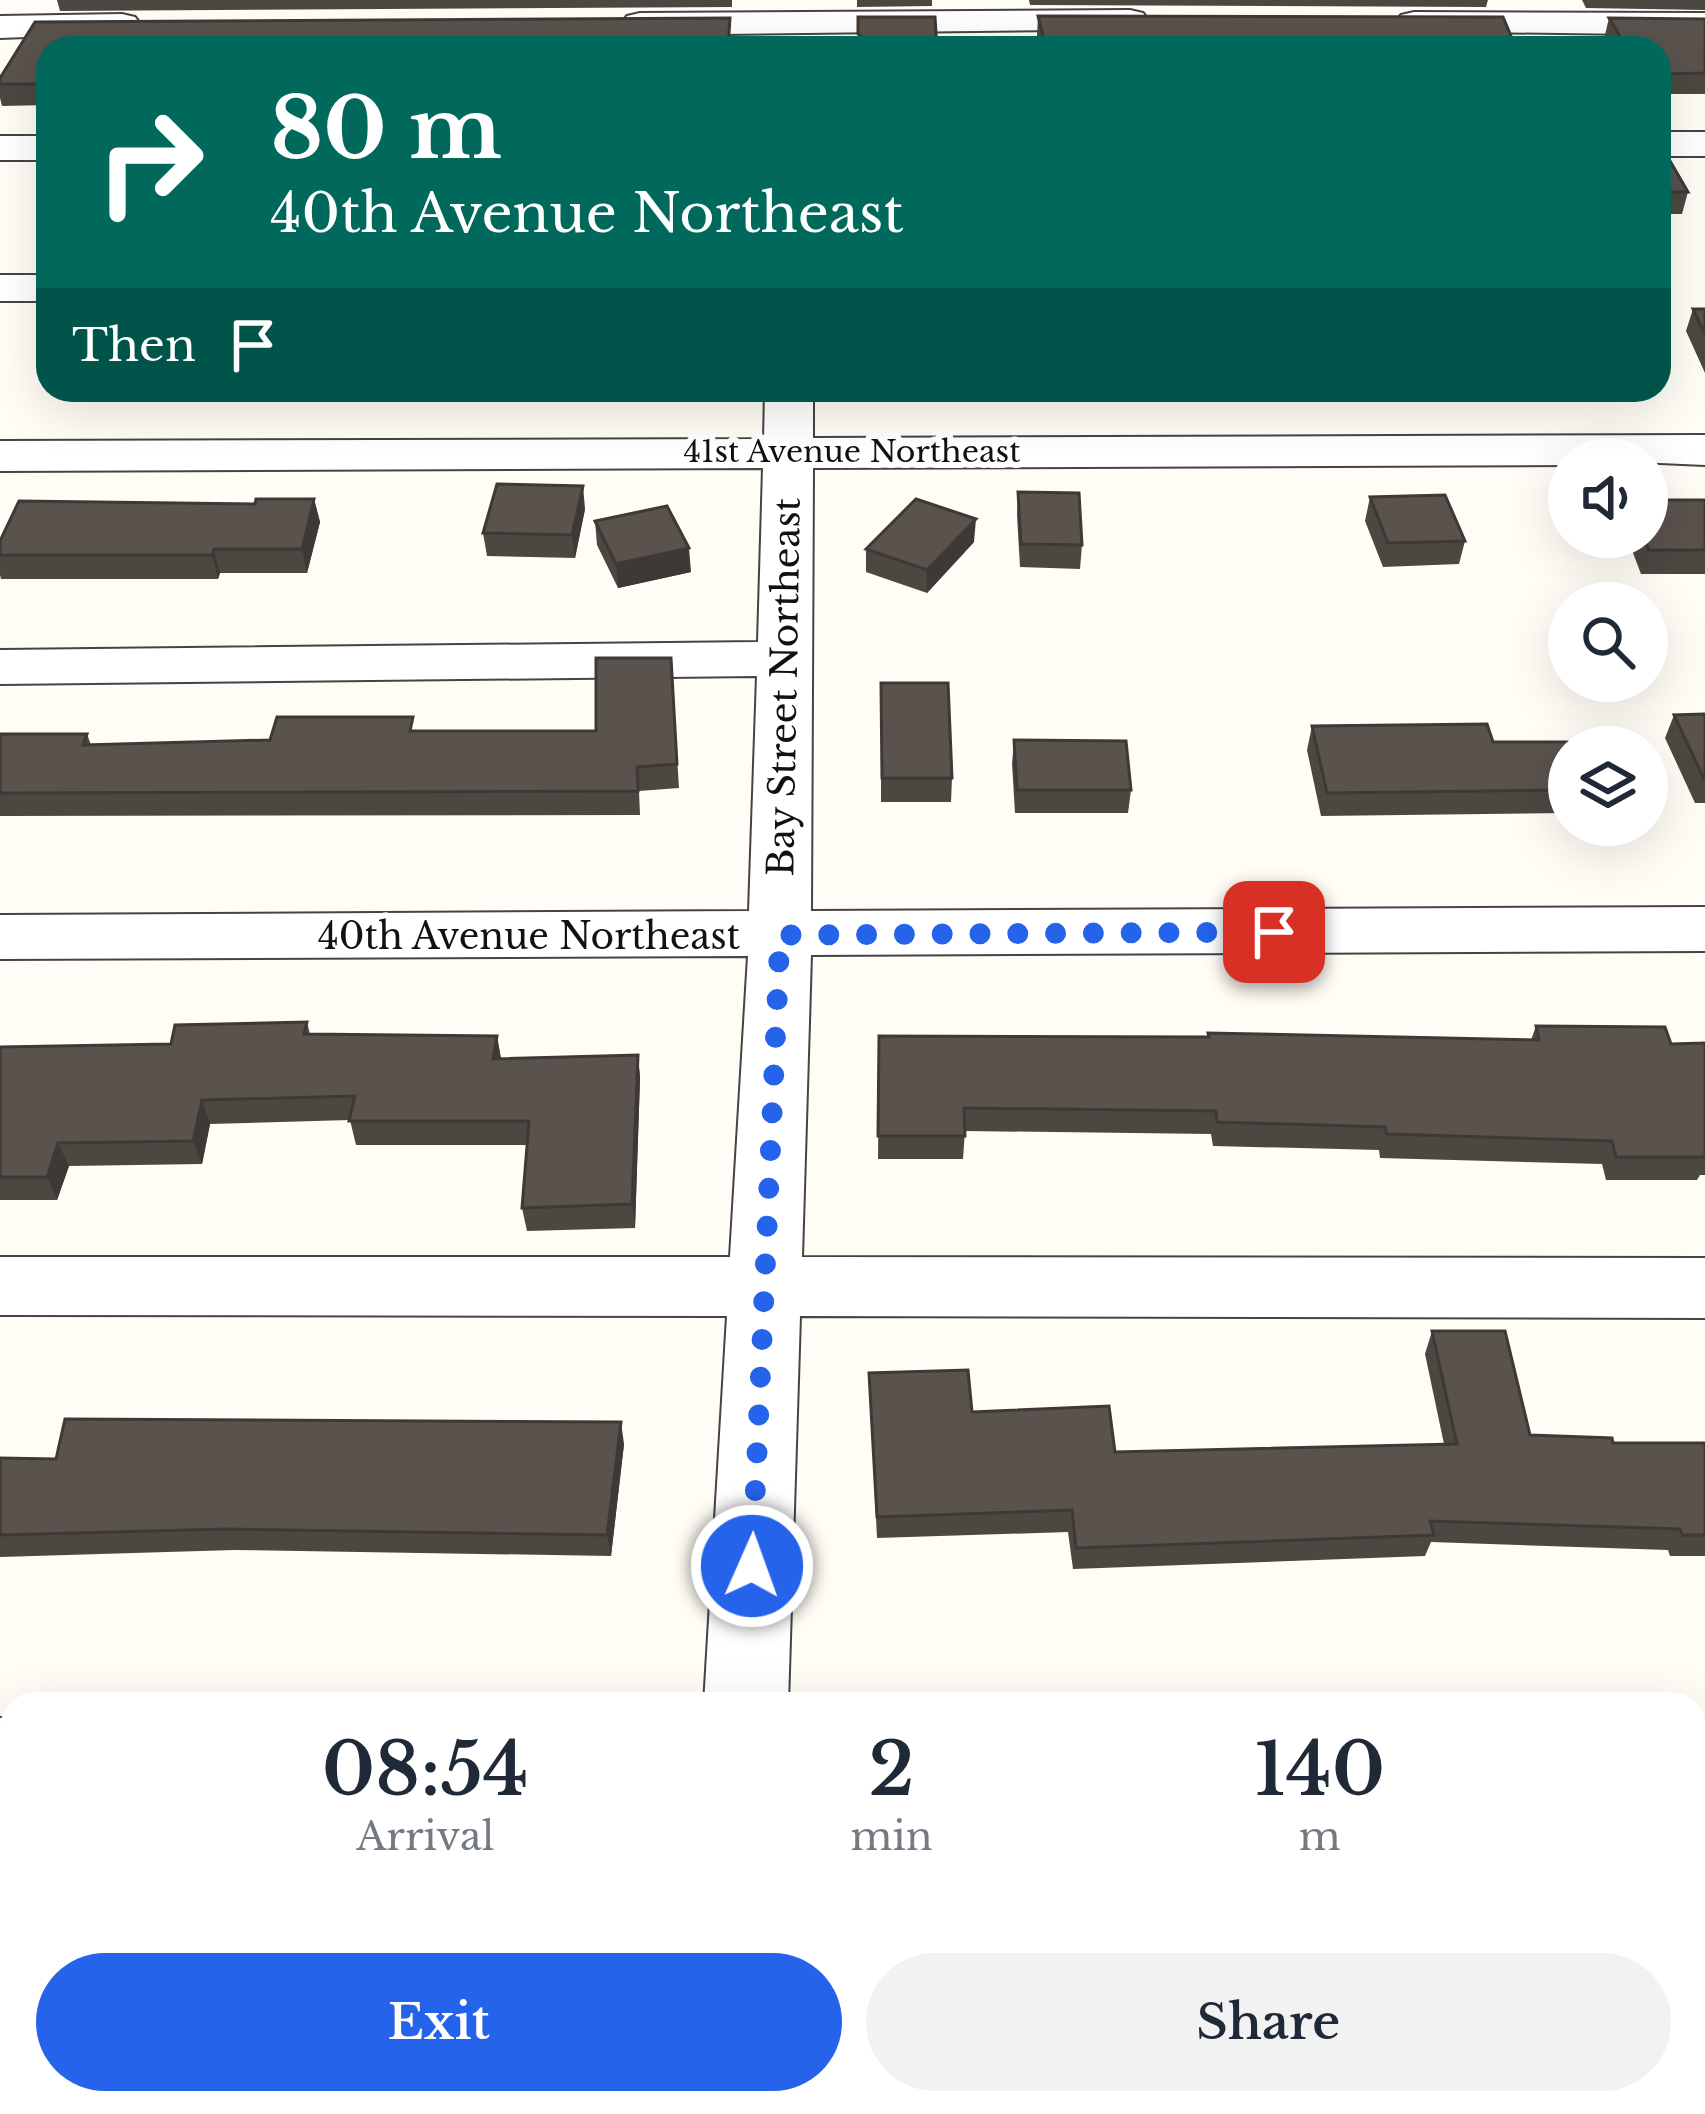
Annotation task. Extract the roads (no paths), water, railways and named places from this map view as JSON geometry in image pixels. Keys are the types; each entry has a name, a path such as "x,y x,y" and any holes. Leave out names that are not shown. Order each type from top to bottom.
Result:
{"street":[{"path":"614,24 1177,20"},
{"path":"1386,22 1705,24"},
{"path":"0,26 165,24"},
{"path":"1671,144 1705,144"},
{"path":"0,148 36,148"},
{"path":"0,288 36,288"},
{"name":"Bay Street Northeast","path":"747,1692 780,935 789,402"},
{"name":"41st Avenue Northeast","path":"0,456 1705,450"},
{"path":"0,667 518,658 785,659"},
{"name":"40th Avenue Northeast","path":"0,937 1705,929"},
{"path":"0,1286 1705,1288"}]}
